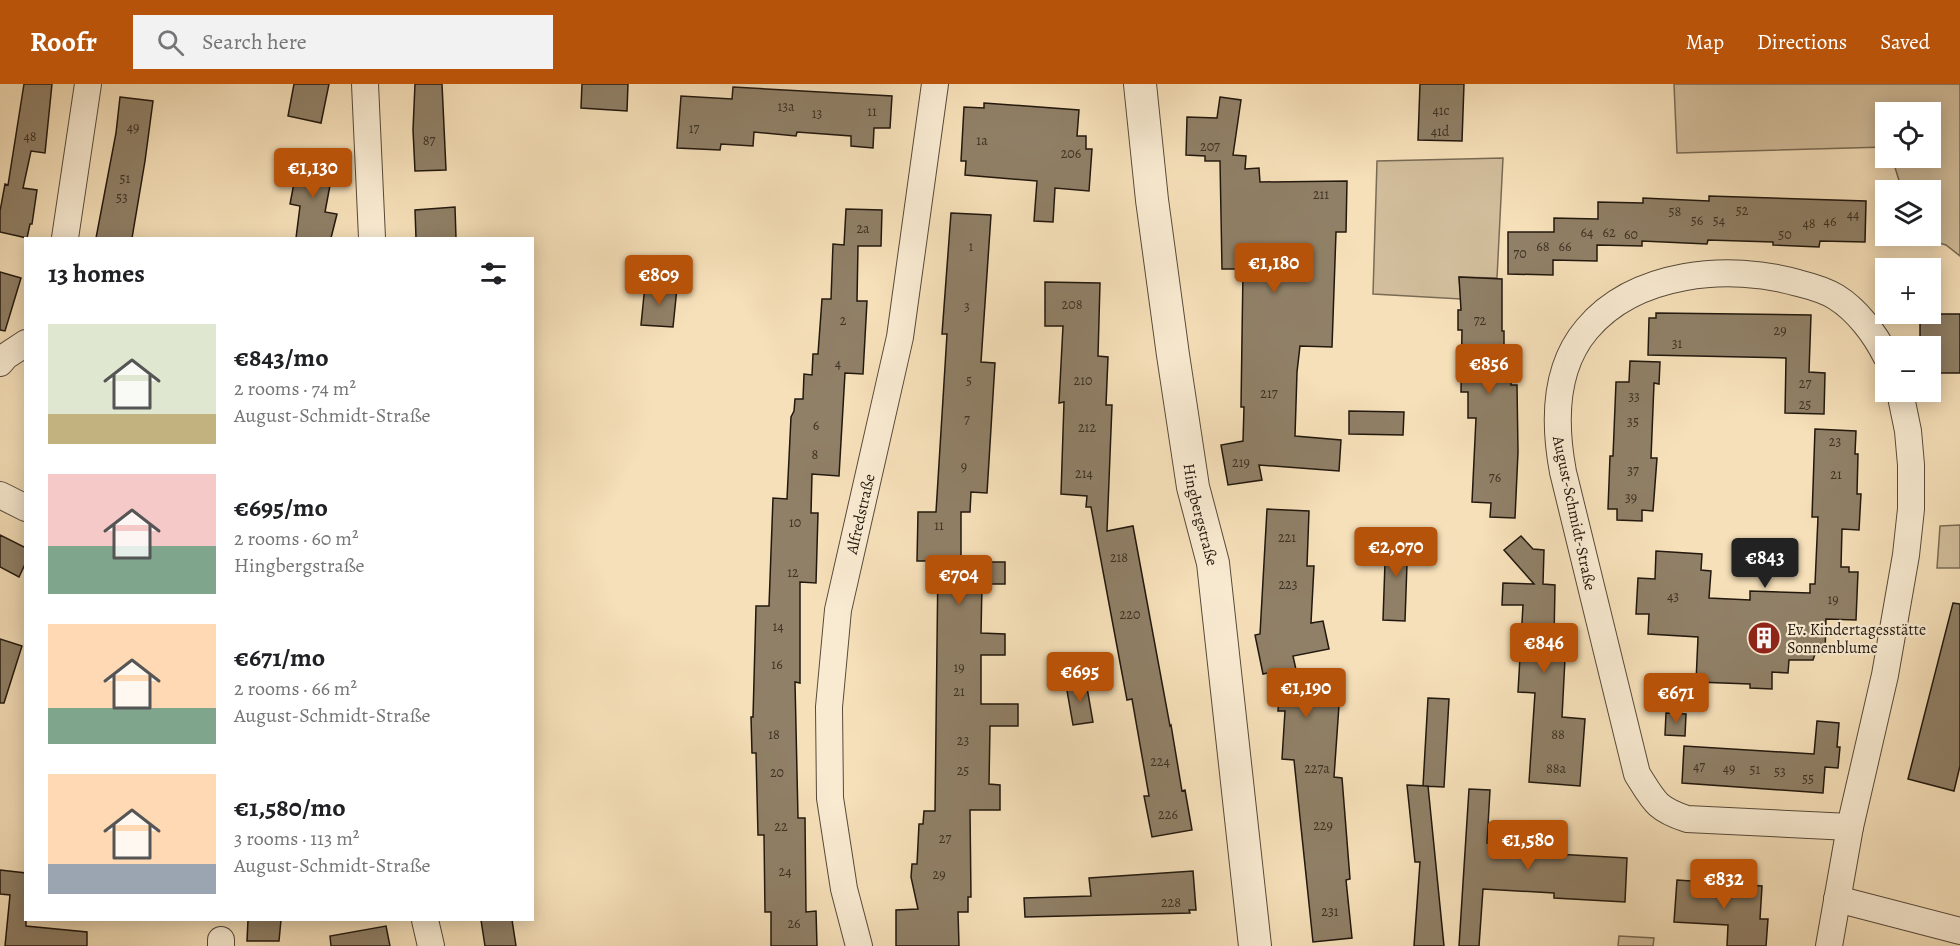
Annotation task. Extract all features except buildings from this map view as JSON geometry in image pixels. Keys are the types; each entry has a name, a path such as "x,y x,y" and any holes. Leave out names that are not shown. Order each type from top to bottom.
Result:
{"street":[{"path":"65,237 88,84"},
{"path":"365,84 372,237"},
{"name":"Alfredstraße","path":"860,946 844,889 830,798 829,707 838,610 900,337 935,84"},
{"name":"Hingbergstraße","path":"1140,84 1152,200 1176,377 1193,487 1213,563 1255,946"},
{"name":"August-Schmidt-Straße","path":"1850,827 1687,819 1668,813 1654,801 1637,774 1563,472 1557,425 1559,392 1564,373 1570,356 1586,330 1607,309 1633,294 1669,280 1686,276 1744,274 1781,278 1836,297 1852,310 1875,339"},
{"path":"0,363 6,356 24,344"},
{"path":"1829,946 1850,827 1885,675 1906,555 1911,509 1911,465 1908,431 1902,402"},
{"path":"0,495 24,507"},
{"path":"1837,899 1960,931"},
{"path":"426,921 430,946"}],"shaded area":[{"path":"1674,84 1960,84 1960,256 1941,243 1941,180 1899,180 1895,168 1941,168 1941,102 1875,102 1875,147 1677,153"},
{"path":"1503,158 1497,278 1459,277 1461,299 1373,294 1377,161"},
{"path":"1960,525 1960,568 1937,568 1940,526"},
{"path":"1619,936 1654,938 1653,946 1618,946"}],"place":[{"name":"Ev. Kindertagesstätte Sonnenblume","path":"1764,638"}]}
